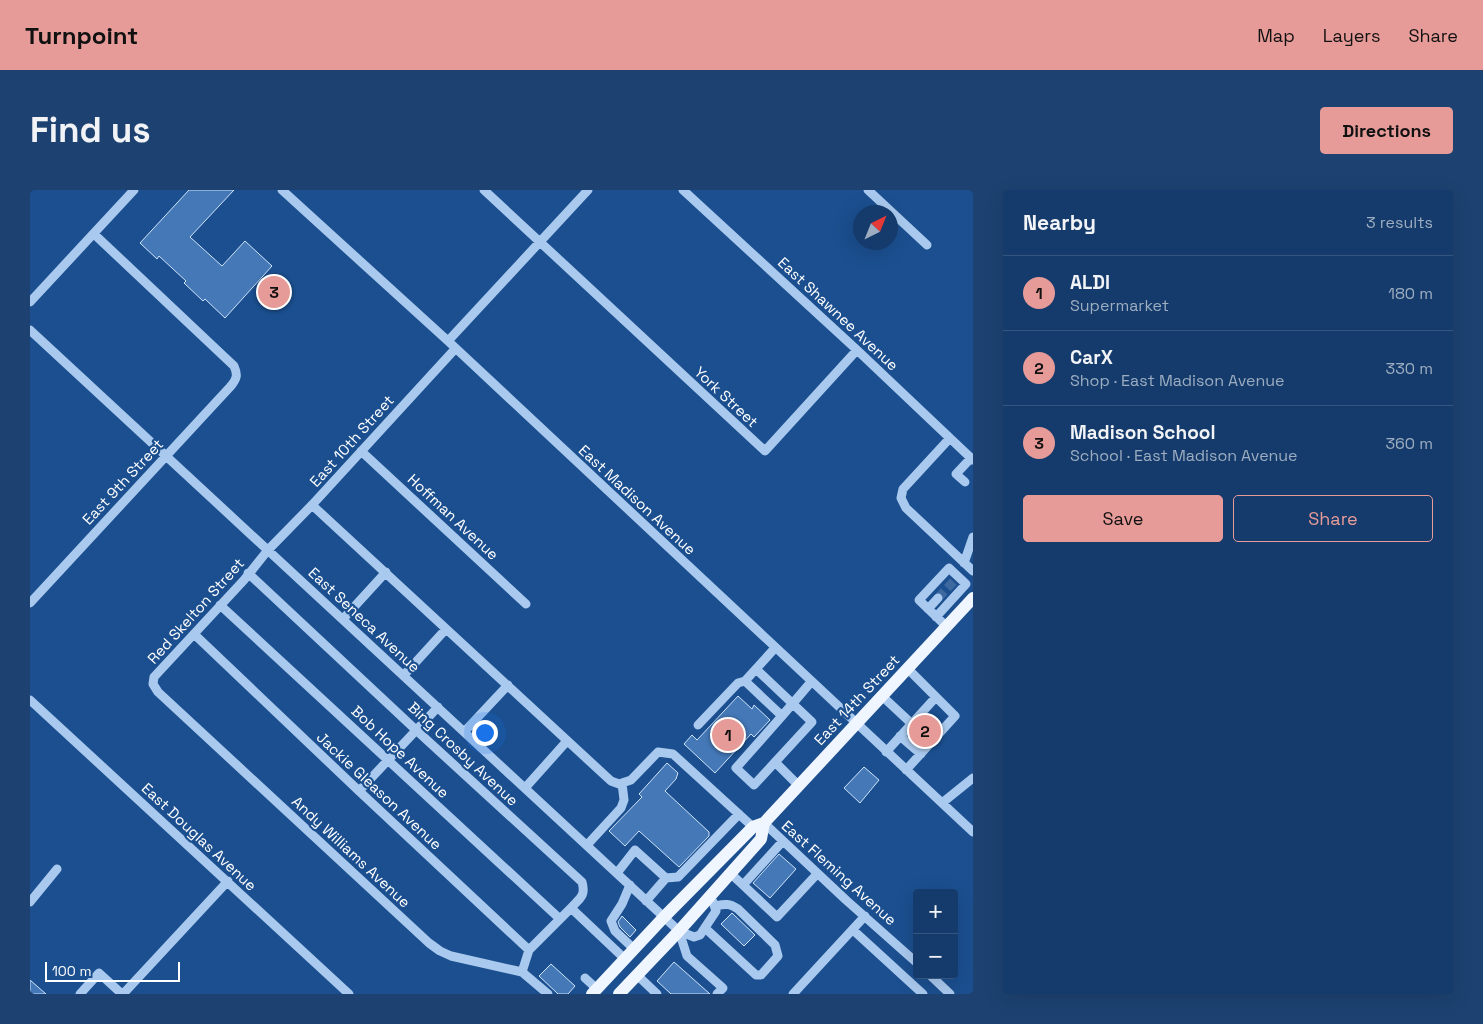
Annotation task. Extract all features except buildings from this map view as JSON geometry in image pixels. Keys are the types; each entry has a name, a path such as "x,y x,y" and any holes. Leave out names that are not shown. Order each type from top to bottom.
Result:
{"main road":[{"name":"East 14th Street","path":"594,991 664,917 799,786 973,598"},
{"name":"East 14th Street","path":"619,994 679,931 711,902 730,873 761,839 759,825"}],"street":[{"path":"30,302 134,190"},
{"name":"East Madison Avenue","path":"282,190 448,341 973,832"},
{"path":"484,190 540,242"},
{"path":"448,341 588,190"},
{"name":"East Shawnee Avenue","path":"683,190 972,459"},
{"path":"868,190 927,245"},
{"name":"East 9th Street","path":"30,603 236,380 237,373 234,366 94,234"},
{"name":"York Street","path":"540,242 765,451 857,350"},
{"name":"East Seneca Avenue","path":"30,330 630,885 646,904 679,931"},
{"name":"East 10th Street","path":"268,550 312,505 455,349"},
{"path":"950,438 903,489 901,498 906,508 968,567"},
{"name":"Hoffman Avenue","path":"361,451 526,604"},
{"path":"965,482 956,474 972,459"},
{"path":"312,505 611,782 622,783 624,800 621,808 587,845"},
{"path":"956,579 968,567 973,537"},
{"name":"Red Skelton Street","path":"158,692 153,684 154,677 244,580 268,550"},
{"path":"936,616 966,584 956,579 949,568 919,600 947,627"},
{"path":"343,619 386,572"},
{"name":"Bing Crosby Avenue","path":"248,573 582,882 584,891 582,896 530,950"},
{"path":"928,609 938,598"},
{"name":"Bob Hope Avenue","path":"220,605 560,919"},
{"path":"404,675 446,629"},
{"name":"Jackie Gleason Avenue","path":"194,634 530,950"},
{"path":"698,725 738,683 745,682 775,648"},
{"path":"756,669 793,704 812,722 754,785 736,768 793,704 812,682"},
{"path":"906,770 955,716 908,669"},
{"path":"745,682 782,716"},
{"path":"464,732 508,685"},
{"name":"Andy Williams Avenue","path":"158,692 429,943 451,956 522,972 548,994"},
{"path":"882,696 912,724"},
{"path":"886,752 936,697"},
{"name":"East Douglas Avenue","path":"30,700 349,994"},
{"path":"359,791 438,707"},
{"path":"900,736 921,754"},
{"path":"525,788 568,741"},
{"name":"East Fleming Avenue","path":"622,783 631,780 658,752 673,754 739,814 783,841 817,874 913,959"},
{"path":"776,762 799,786"},
{"path":"942,802 973,778"},
{"path":"617,873 635,850 666,878 678,877 739,814"},
{"path":"743,884 783,841"},
{"path":"30,902 56,869"},
{"path":"730,873 777,917 817,874"},
{"path":"646,904 666,878"},
{"path":"80,994 99,973 123,994 228,881"},
{"path":"630,885 626,902 613,917 612,926 634,949"},
{"path":"705,928 756,975 761,975 778,956 775,945 738,909 731,904 711,902"},
{"path":"679,931 694,937 700,935 716,911 711,902"},
{"path":"571,908 625,959"},
{"path":"793,994 865,916"},
{"path":"853,930 923,994"},
{"path":"679,931 687,956 723,988 717,994"},
{"path":"522,972 530,950"},
{"path":"637,975 657,994"},
{"path":"585,978 594,991"},
{"path":"934,979 950,994"}],"tunnel":[{"path":"938,598 954,581"}],"place":[{"name":"Madison School","path":"274,292"},
{"name":"CarX","path":"925,731"},
{"name":"ALDI","path":"728,735"}]}
